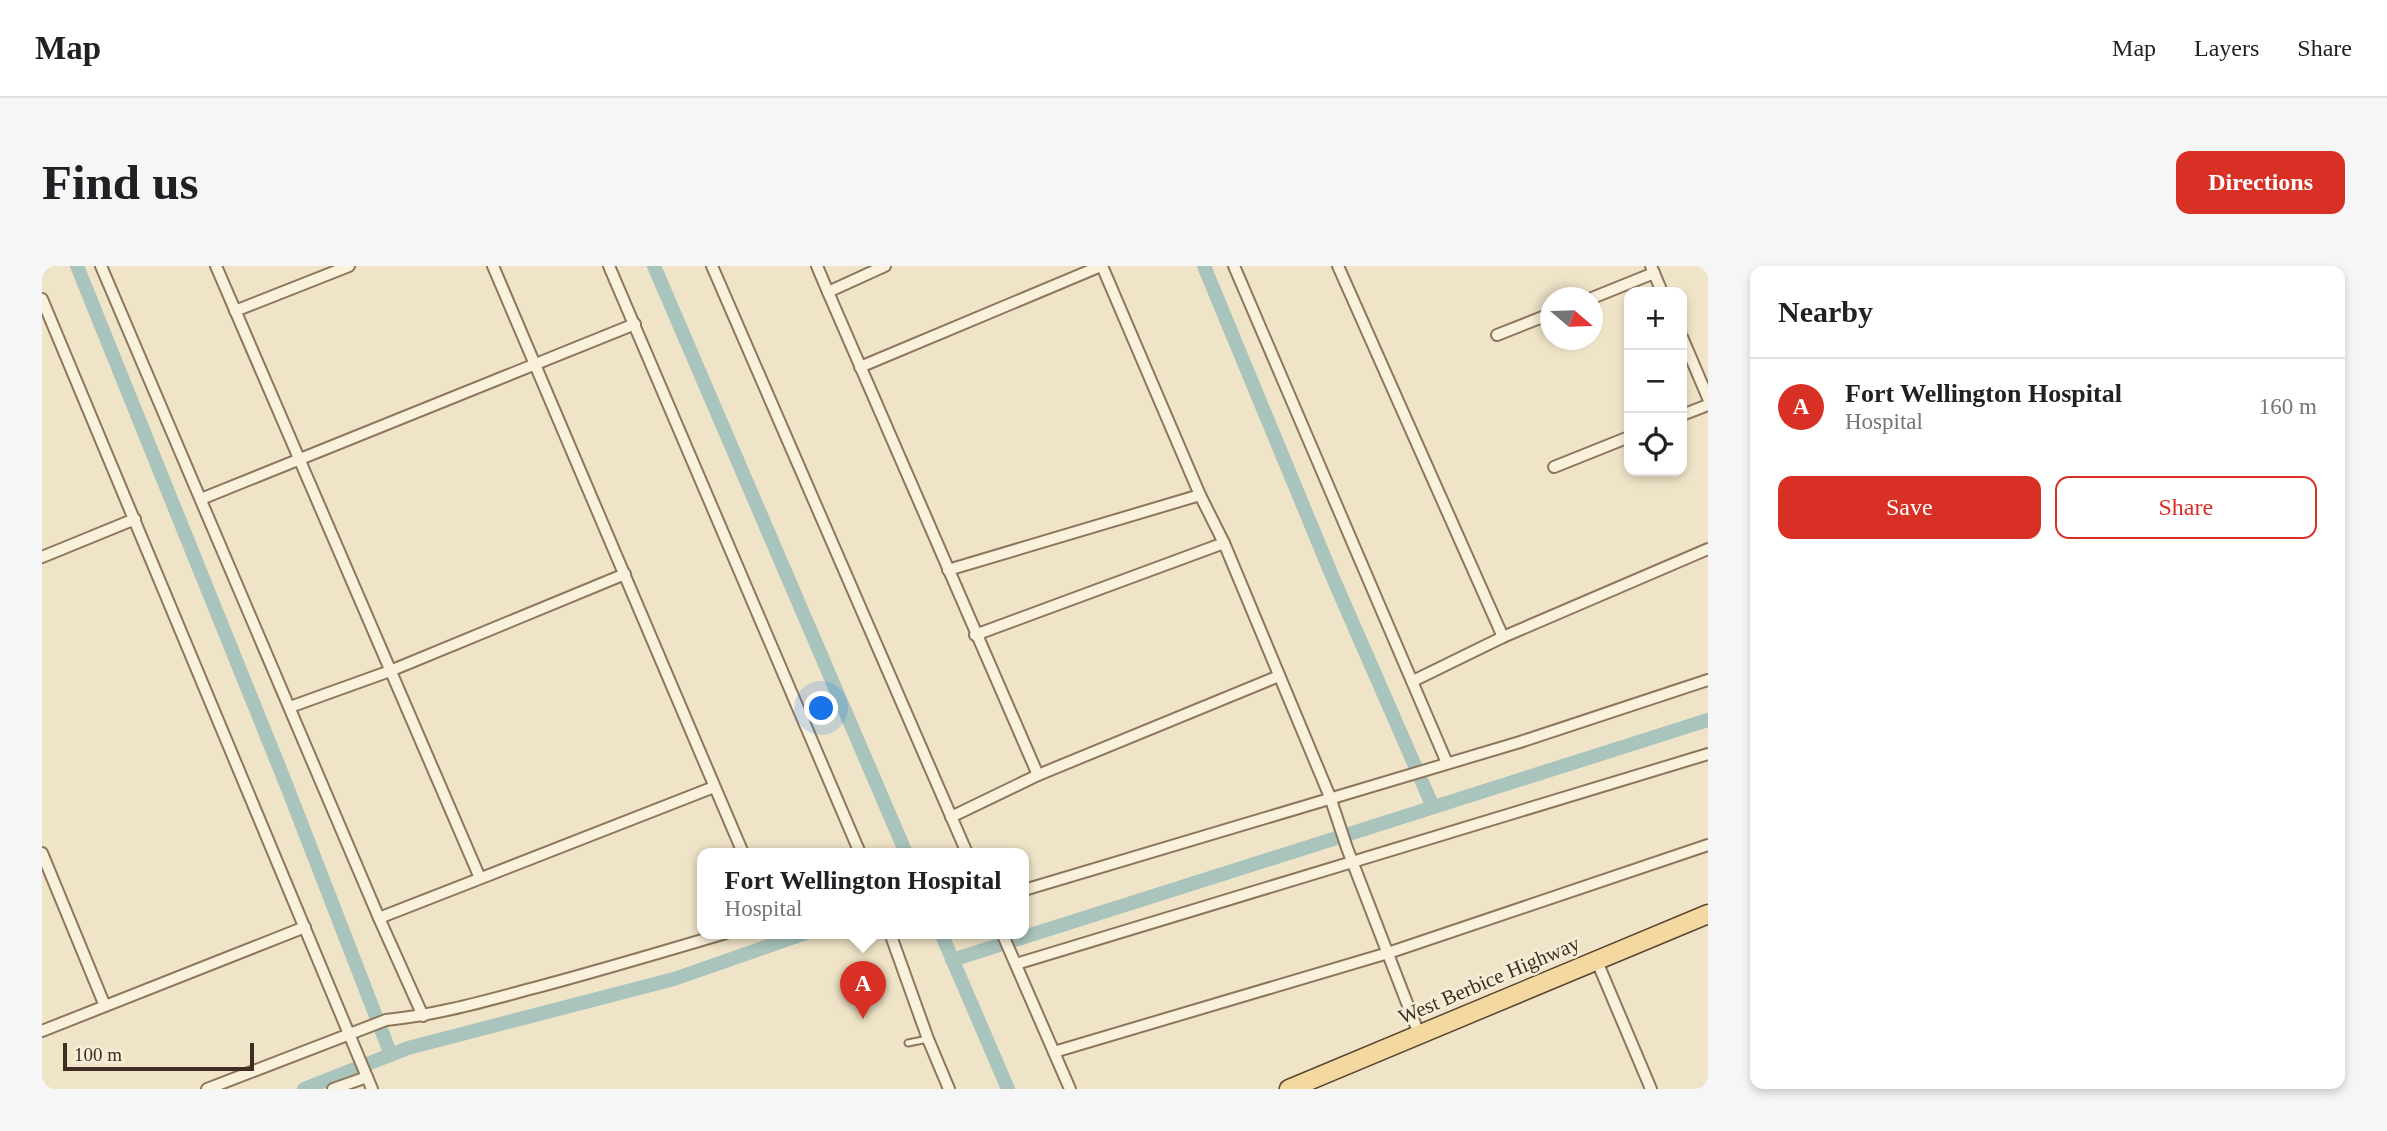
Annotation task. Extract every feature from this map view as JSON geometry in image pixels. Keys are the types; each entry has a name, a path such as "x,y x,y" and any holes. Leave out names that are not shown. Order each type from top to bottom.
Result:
{"main road":[{"name":"West Berbice Highway","path":"1289,1089 1708,914"}],"street":[{"path":"102,266 423,1016"},
{"path":"216,266 480,878"},
{"path":"235,311 349,266"},
{"path":"493,266 741,848"},
{"path":"610,266 858,848"},
{"path":"712,266 965,848"},
{"path":"817,266 1038,775"},
{"path":"828,292 885,266"},
{"path":"860,367 1101,266 1200,495 1224,543 1330,797 1352,862 1419,1034"},
{"path":"1234,266 1447,763"},
{"path":"1338,266 1503,637"},
{"path":"1603,293 1653,270 1660,287"},
{"path":"42,299 372,1089"},
{"path":"1497,335 1540,318"},
{"path":"201,499 635,324"},
{"path":"1687,349 1708,398"},
{"path":"1687,413 1708,405"},
{"path":"1554,467 1624,439"},
{"path":"948,570 1200,495"},
{"path":"42,557 135,520"},
{"path":"975,635 1224,543"},
{"path":"1413,681 1503,637 1708,550"},
{"path":"290,707 390,671 625,574"},
{"path":"951,817 1038,775 1279,676"},
{"path":"1029,888 1520,742 1708,680"},
{"path":"1016,964 1708,754"},
{"path":"379,918 714,787"},
{"path":"1054,1052 1388,953 1708,845"},
{"path":"42,853 105,1006"},
{"path":"42,1031 304,927"},
{"path":"206,1089 386,1020 423,1016 477,1004 706,939"},
{"path":"892,939 928,1040 949,1089"},
{"path":"1005,939 1070,1089"},
{"path":"1596,959 1651,1089"},
{"path":"333,1089 368,1077"}],"lane":[{"path":"908,1043 928,1040"}],"waterway":[{"path":"77,266 286,784 391,1055"},
{"path":"654,266 904,848"},
{"path":"1204,266 1333,578 1433,807"},
{"path":"1029,936 1708,720"},
{"path":"304,1089 408,1048 674,979 789,939"},
{"path":"944,939 1008,1089"},
{"path":"952,960 1018,939"}],"place":[{"name":"Fort Wellington Hospital","path":"863,1019"}]}
